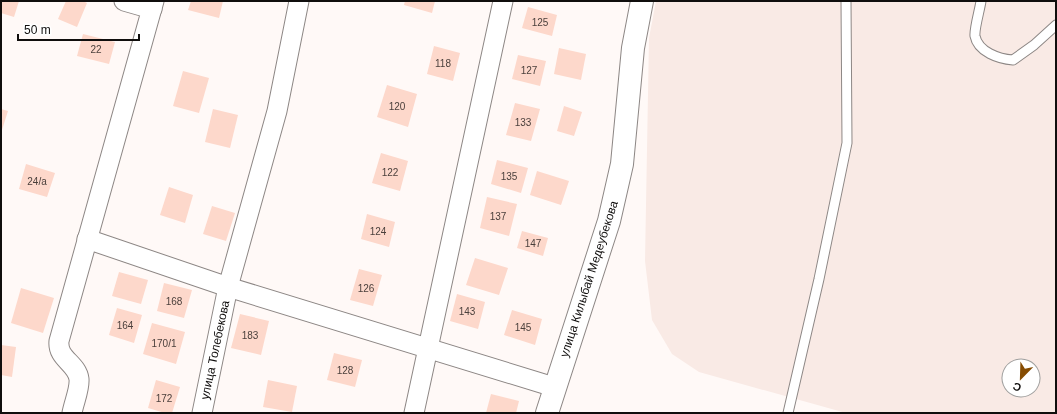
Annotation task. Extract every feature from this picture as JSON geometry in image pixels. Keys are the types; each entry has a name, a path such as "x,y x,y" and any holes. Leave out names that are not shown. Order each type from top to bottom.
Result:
{"main road":[{"name":"улица Килыбай Медеубекова","path":"547,413 554,387 609,221 622,164 632,48 642,1"}],"street":[{"path":"72,413 79,380 78,373 60,353 58,348 59,341 153,5 124,1"},
{"name":"улица Толебекова","path":"202,413 228,287 277,111 299,1"},
{"path":"414,413 503,1"},
{"path":"87,239 228,287 428,347 554,387"}],"lane":[{"path":"788,413 819,279 847,143 846,1"},
{"path":"981,1 975,35 978,44 988,53 1002,59 1013,60 1034,45 1056,25"}],"shaded area":[{"path":"656,1 1056,1 1056,413 846,413 699,372 672,354 652,320 645,261 649,38"}],"building":[{"path":"1,1 19,1 14,17 1,13"},
{"path":"66,1 83,1 87,3 77,27 58,19"},
{"path":"191,1 223,1 219,18 188,10"},
{"path":"405,1 435,1 432,13 404,5"},
{"path":"528,7 557,15 552,36 522,28"},
{"path":"83,34 115,42 109,64 77,56"},
{"path":"434,46 460,53 453,81 427,74"},
{"path":"559,48 586,54 581,80 554,74"},
{"path":"518,55 546,61 540,86 512,79"},
{"path":"183,71 209,78 199,113 173,106"},
{"path":"387,85 417,94 408,127 377,117"},
{"path":"515,103 540,109 531,141 506,135"},
{"path":"564,106 582,112 574,136 557,131"},
{"path":"1,109 8,111 1,133"},
{"path":"213,109 238,115 230,148 205,142"},
{"path":"381,153 408,161 400,191 372,183"},
{"path":"497,160 528,168 521,193 491,184"},
{"path":"26,164 55,173 47,197 19,189"},
{"path":"537,171 569,181 561,205 530,195"},
{"path":"169,187 193,195 185,223 160,215"},
{"path":"487,197 517,204 509,236 480,228"},
{"path":"212,206 235,213 226,241 203,234"},
{"path":"367,214 395,222 389,247 361,239"},
{"path":"522,231 548,238 543,256 517,248"},
{"path":"475,258 508,268 499,295 466,285"},
{"path":"359,269 382,275 373,306 350,300"},
{"path":"119,272 148,280 141,304 112,296"},
{"path":"164,283 192,290 184,318 157,311"},
{"path":"21,288 54,298 43,333 11,323"},
{"path":"457,294 485,302 478,329 450,321"},
{"path":"117,308 142,315 134,343 109,335"},
{"path":"512,310 542,319 535,345 504,335"},
{"path":"240,314 269,321 261,355 231,348"},
{"path":"152,323 185,332 176,364 143,354"},
{"path":"1,345 16,347 12,377 1,375"},
{"path":"334,353 362,360 355,387 327,380"},
{"path":"156,380 180,387 172,413 165,413 148,408"},
{"path":"268,380 297,386 292,412 263,407"},
{"path":"491,394 519,401 516,413 486,413"}]}
